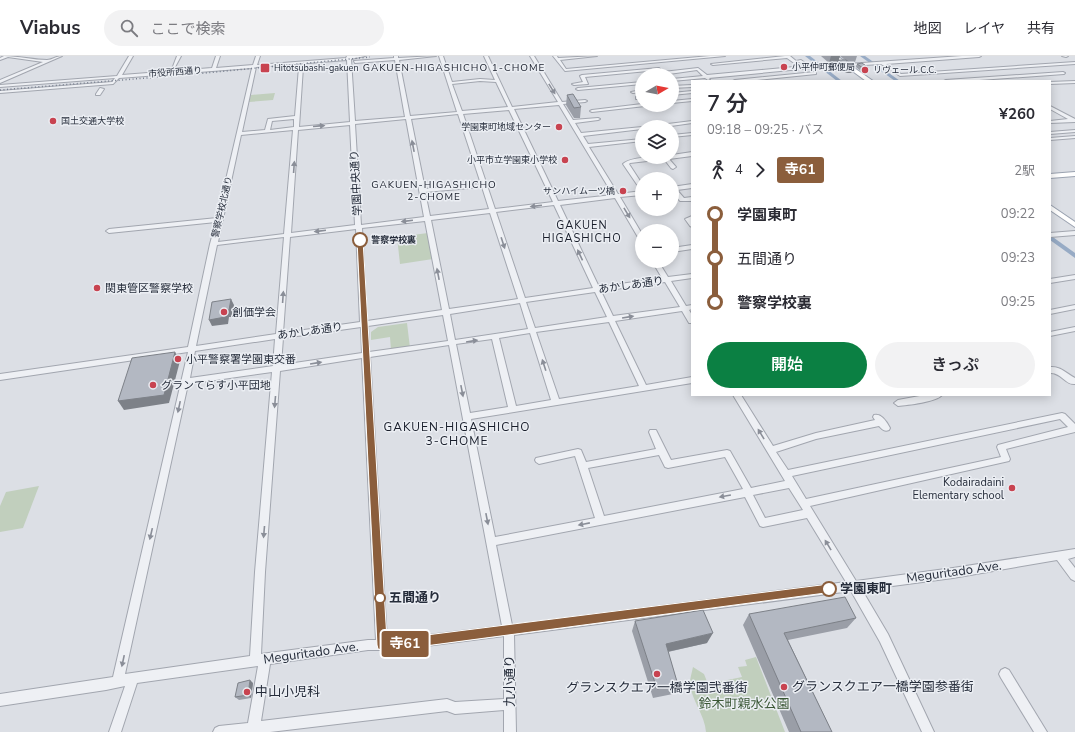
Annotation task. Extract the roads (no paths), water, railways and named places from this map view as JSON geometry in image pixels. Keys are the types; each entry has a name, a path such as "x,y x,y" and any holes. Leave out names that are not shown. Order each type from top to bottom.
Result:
{"main road":[{"path":"834,56 869,80"},
{"path":"1051,176 1075,174"},
{"path":"1051,208 1075,225"}],"street":[{"path":"0,59 8,56 47,62"},
{"path":"0,82 60,56"},
{"path":"0,92 113,83 131,56"},
{"path":"173,68 179,56"},
{"path":"214,69 218,56"},
{"name":"警察学校北通り","path":"118,681 191,355 190,349 213,244 238,134 258,56"},
{"path":"253,730 260,660 260,572 302,56"},
{"path":"349,59 363,56"},
{"path":"349,59 434,56"},
{"path":"441,56 556,402"},
{"path":"486,56 610,320 644,388"},
{"path":"532,56 635,227"},
{"path":"556,57 576,58 595,56"},
{"path":"556,57 565,70 723,56"},
{"path":"745,56 769,79"},
{"path":"713,64 787,56 795,62 800,61 808,67"},
{"path":"679,79 747,73 759,69 782,69 979,56"},
{"name":"九小通り","path":"396,57 508,629 510,732"},
{"path":"584,64 647,57"},
{"path":"962,57 972,62"},
{"path":"576,58 587,68"},
{"path":"766,58 773,63"},
{"name":"市役所西通り","path":"0,86 255,66 302,65 349,59"},
{"name":"学園中央通り","path":"349,59 382,645"},
{"path":"734,61 738,65"},
{"path":"881,62 900,75 1075,63"},
{"path":"720,63 724,67"},
{"path":"636,64 640,68"},
{"path":"291,68 302,65"},
{"path":"777,66 782,69"},
{"path":"978,66 1004,80"},
{"path":"159,73 173,68 184,71"},
{"path":"679,72 698,69 709,80"},
{"path":"743,69 747,73"},
{"path":"728,70 732,74"},
{"path":"574,84 586,83 582,76 635,71"},
{"path":"752,80 815,73"},
{"path":"959,80 1062,73"},
{"path":"8,79 21,79"},
{"path":"450,83 480,80 498,81"},
{"path":"1051,83 1075,82"},
{"path":"578,89 635,84"},
{"path":"679,87 691,86"},
{"path":"98,94 102,89"},
{"path":"679,93 691,92"},
{"path":"679,101 691,100"},
{"path":"238,134 586,101"},
{"path":"592,111 635,106"},
{"path":"1051,108 1075,120"},
{"path":"1051,114 1061,113"},
{"path":"267,131 270,120 297,118"},
{"path":"571,122 598,119"},
{"path":"1051,122 1075,120"},
{"path":"680,124 691,122"},
{"path":"680,124 691,135"},
{"path":"580,135 635,129"},
{"path":"1051,133 1075,131"},
{"path":"679,136 691,135"},
{"path":"1051,139 1075,137"},
{"path":"586,146 635,141"},
{"path":"679,156 691,154"},
{"path":"635,161 628,162 626,164 635,178"},
{"path":"422,191 484,185"},
{"path":"679,188 691,186"},
{"path":"213,244 635,194"},
{"path":"679,196 682,200 691,199"},
{"path":"109,232 219,220"},
{"path":"1051,235 1075,233"},
{"path":"679,249 691,247"},
{"path":"659,268 688,308 691,318"},
{"name":"あかしあ通り","path":"0,377 691,276"},
{"path":"1051,281 1075,277"},
{"path":"1051,312 1075,307"},
{"path":"184,382 452,344 688,308"},
{"path":"1051,334 1075,329"},
{"path":"495,337 513,409"},
{"path":"1051,370 1054,369 1063,373 1073,382 1075,381"},
{"path":"467,417 691,380"},
{"path":"738,396 854,586 884,638 928,732"},
{"path":"898,402 912,401 934,396"},
{"path":"785,474 1062,416 1075,429"},
{"path":"770,450 816,436 881,422"},
{"path":"803,504 1006,458 1001,447 1075,429"},
{"path":"653,432 668,464 728,453 763,523 809,513"},
{"path":"582,466 662,451"},
{"path":"539,460 578,452 601,521"},
{"path":"491,542 791,484"},
{"name":"Meguritado Ave.","path":"0,700 133,678 361,646 395,645 508,629 854,586 953,573 1075,553"},
{"path":"1059,555 1075,576"},
{"path":"1005,674 1041,732"},
{"path":"115,732 133,678"},
{"path":"218,732 253,730 447,705 454,708 510,704"}],"waterway":[{"path":"807,56 839,80"},
{"path":"862,56 897,80"},
{"path":"1051,238 1075,256"}],"railway":[{"path":"0,90 195,74 370,57"}],"place":[{"name":"小平仲町郵便局","path":"784,67"},
{"name":"Hitotsubashi-gakuen","path":"265,68"},
{"name":"リヴェール C.C.","path":"865,70"},
{"name":"国土交通大学校","path":"53,121"},
{"name":"学園東町地域センター","path":"559,127"},
{"name":"小平市立学園東小学校","path":"565,160"},
{"name":"サンハイム一ツ橋","path":"623,191"},
{"name":"警察学校裏","path":"360,240"},
{"name":"関東管区警察学校","path":"97,288"},
{"name":"創価学会","path":"224,312"},
{"name":"小平警察署学園東交番","path":"178,359"},
{"name":"グランてらす小平団地","path":"153,385"},
{"name":"Kodairadaini Elementary school","path":"1012,488"},
{"name":"学園東町","path":"829,589"},
{"name":"五間通り","path":"380,598"},
{"name":"グランスクエア一橋学園弐番街","path":"657,674"},
{"name":"グランスクエア一橋学園参番街","path":"784,687"},
{"name":"中山小児科","path":"247,692"}],"district":[{"name":"GAKUEN-HIGASHICHO 1-CHOME","path":"454,68"},
{"name":"GAKUEN-HIGASHICHO 2-CHOME","path":"434,190"},
{"name":"GAKUEN HIGASHICHO","path":"582,231"},
{"name":"GAKUEN-HIGASHICHO 3-CHOME","path":"457,434"}],"park label":[{"name":"鈴木町親水公園","path":"744,704"}]}
